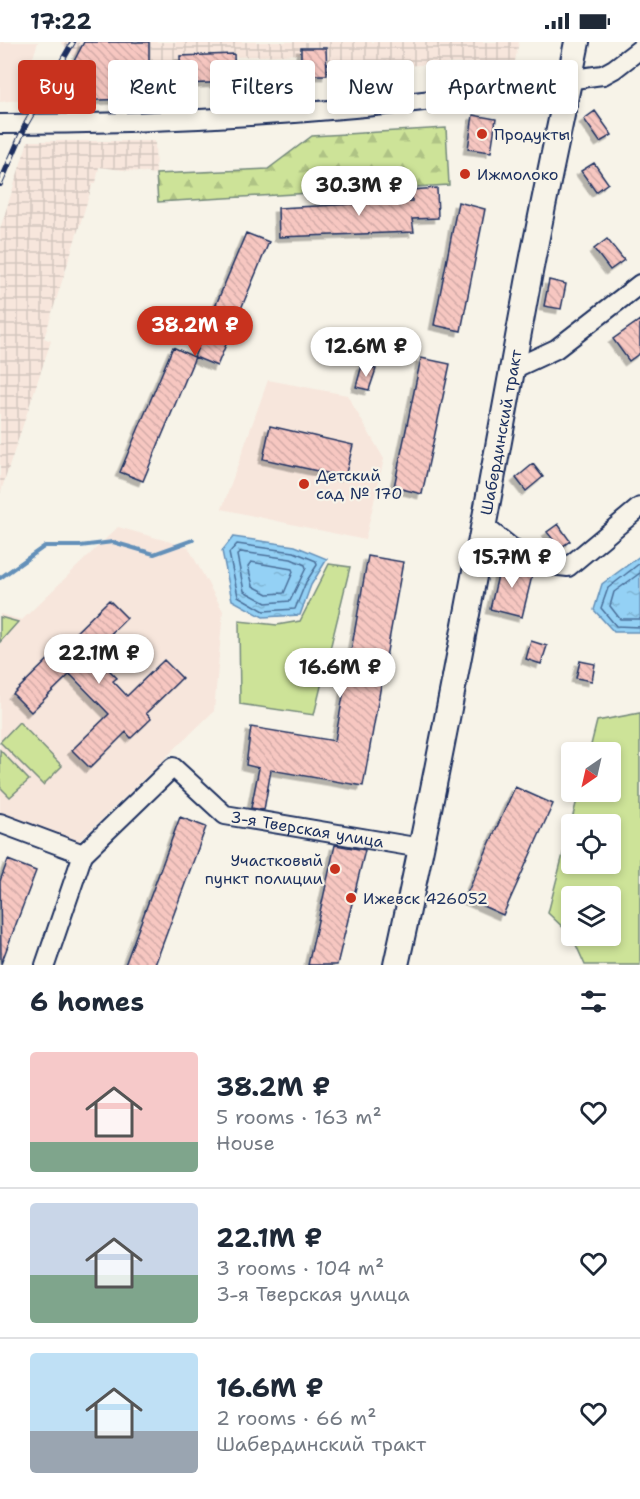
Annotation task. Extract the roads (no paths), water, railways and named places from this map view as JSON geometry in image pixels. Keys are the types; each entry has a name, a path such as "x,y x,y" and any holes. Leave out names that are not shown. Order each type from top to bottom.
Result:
{"main road":[{"name":"Шабердинский тракт","path":"574,60 577,42"},
{"name":"Шабердинский тракт","path":"396,965 421,848 528,282 563,114"}],"street":[{"path":"578,78 603,75 640,49"},
{"path":"0,124 175,121 275,115 426,100"},
{"path":"513,369 556,349 640,285"},
{"path":"483,525 512,548 541,564 568,567 640,507"},
{"name":"3-я Тверская улица","path":"83,854 173,767 225,815 421,848"},
{"path":"0,824 83,854 45,965"}],"water":[{"path":"233,537 295,546 327,559 311,585 300,615 263,617 232,600 222,551"},
{"path":"640,556 640,632 614,632 594,610 602,584"}],"waterway":[{"path":"0,578 45,546 80,546 113,542 154,554 193,540"}],"railway":[{"path":"0,184 26,124 73,42"}],"place":[{"name":"Продукты","path":"482,134"},
{"name":"Ижмолоко","path":"465,174"},
{"name":"Детский сад № 170","path":"304,484"},
{"name":"Участковый пункт полиции","path":"335,869"},
{"name":"Ижевск 426052","path":"351,898"}]}
